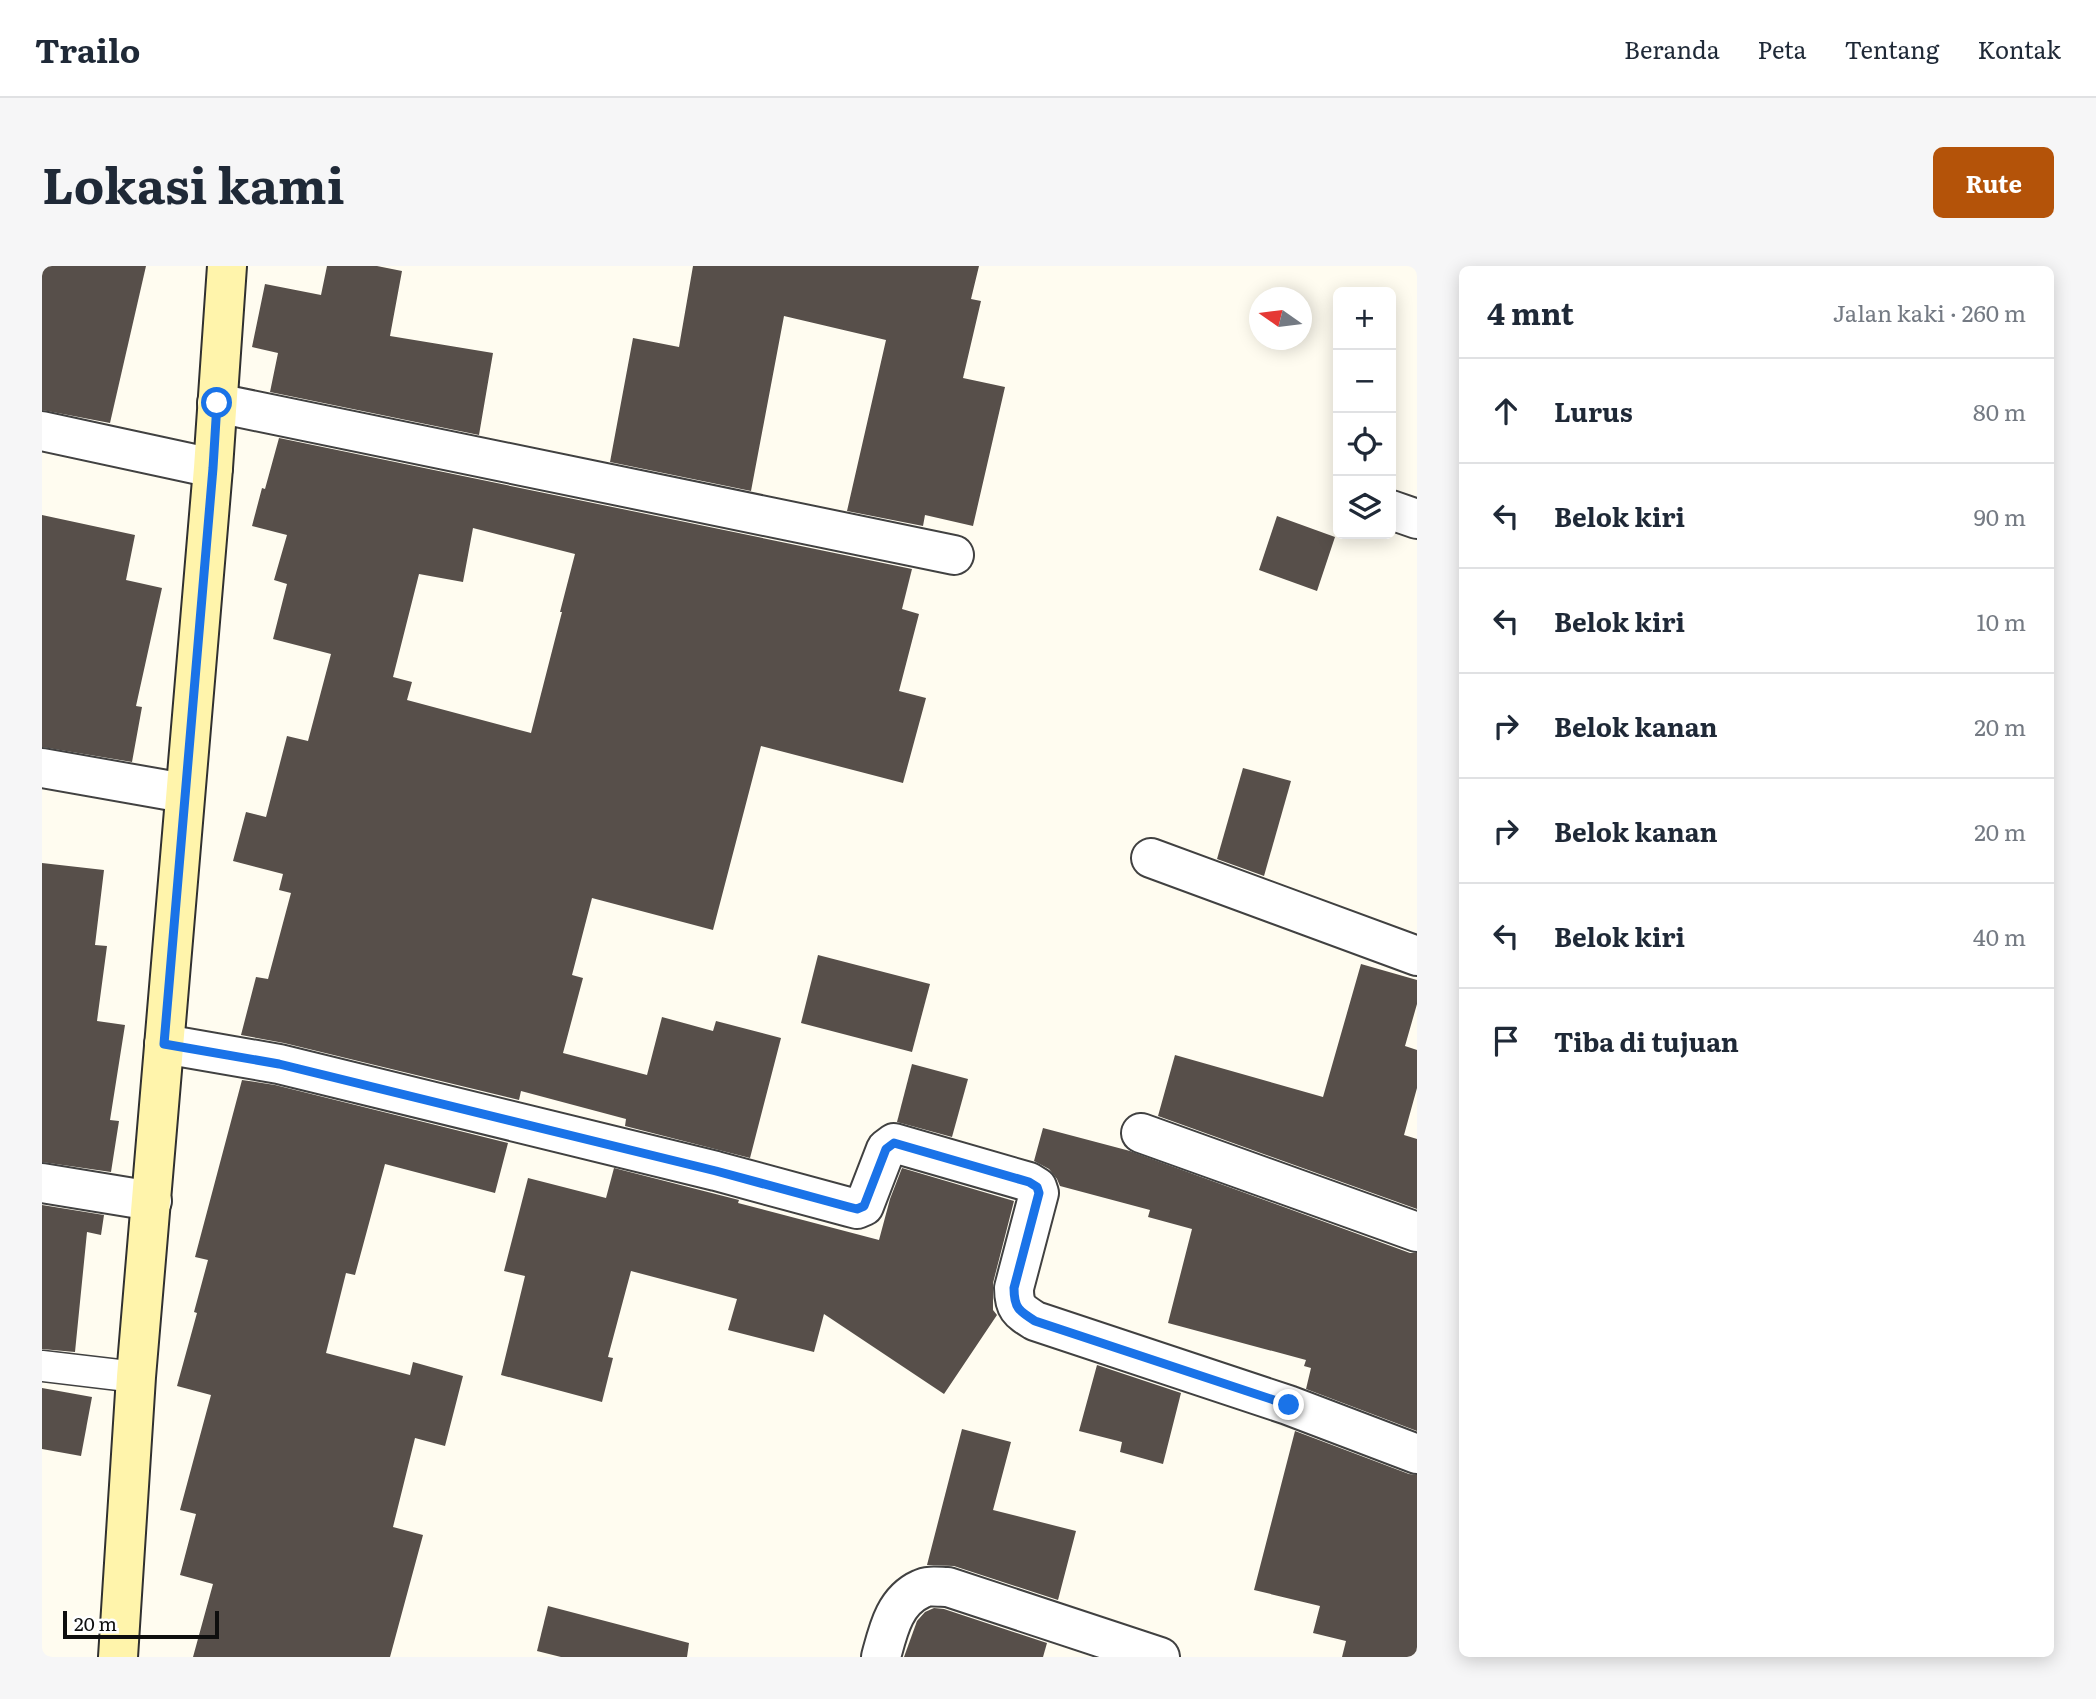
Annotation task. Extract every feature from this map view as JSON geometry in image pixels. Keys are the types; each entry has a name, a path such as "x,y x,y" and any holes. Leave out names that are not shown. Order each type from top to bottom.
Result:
{"street":[{"path":"118,1657 136,1377 228,266"},
{"path":"217,403 954,555"},
{"path":"42,431 213,468"},
{"path":"1396,512 1417,519"},
{"path":"42,768 184,793"},
{"path":"1151,858 1417,956"},
{"path":"164,1044 292,1067 716,1171 857,1209 864,1206 886,1149 894,1143 1029,1182 1037,1187 1039,1193 1014,1288 1014,1302 1021,1312 1035,1321 1289,1405 1417,1454"},
{"path":"1142,1133 1417,1232"},
{"path":"42,1183 152,1201"},
{"path":"881,1657 898,1605 922,1588 948,1587 1160,1657"}],"lane":[{"path":"42,1366 136,1377"}],"building":[{"path":"42,266 146,266 110,423 42,410"},
{"path":"327,266 377,266 402,271 390,336 493,353 479,435 270,392 278,353 252,347 265,284 321,295"},
{"path":"693,266 979,266 971,299 981,301 963,378 1005,387 973,526 925,515 923,526 847,511 886,340 784,316 751,491 610,462 633,338 679,347"},
{"path":"279,438 912,569 902,609 919,614 899,691 926,698 903,783 761,746 713,930 592,898 572,975 583,978 563,1053 647,1075 662,1017 713,1031 716,1021 781,1038 750,1158 625,1126 626,1119 521,1091 519,1100 241,1035 256,977 268,979 291,893 279,890 283,874 233,861 246,812 266,817 287,736 308,741 331,654 273,639 287,584 274,580 287,535 252,526 262,488 265,489","holes":["473,528 575,554 531,733 407,700 412,682 393,677 419,574 463,582"]},
{"path":"42,515 135,535 126,580 162,588 136,706 142,707 132,762 42,747"},
{"path":"1277,516 1334,539 1317,591 1259,570"},
{"path":"1243,768 1291,781 1264,876 1217,859"},
{"path":"42,863 104,870 95,945 107,946 97,1021 125,1025 110,1120 119,1121 111,1172 42,1162"},
{"path":"818,955 930,984 912,1052 801,1023"},
{"path":"1361,964 1417,980 1417,1004 1405,1046 1417,1050 1417,1088 1404,1135 1417,1139 1417,1209 1158,1116 1175,1055 1323,1097"},
{"path":"912,1064 968,1079 952,1137 897,1122"},
{"path":"242,1080 275,1085 508,1143 495,1193 385,1164 355,1275 346,1273 326,1353 410,1375 413,1362 463,1376 445,1446 415,1438 393,1527 423,1535 390,1657 193,1657 213,1584 180,1575 196,1514 180,1510 211,1395 177,1386 208,1260 195,1257"},
{"path":"1043,1128 1130,1151 1410,1253 1417,1253 1417,1431 1306,1389 1311,1368 1304,1366 1306,1360 1168,1323 1192,1229 1148,1217 1150,1210 1060,1186 1049,1169 1034,1161"},
{"path":"614,1168 879,1240 902,1168 1014,1201 993,1283 993,1310 997,1315 944,1394 824,1314 814,1352 728,1330 737,1299 631,1271 608,1357 613,1358 602,1402 501,1375 525,1276 504,1271 528,1178 606,1198"},
{"path":"42,1205 104,1215 101,1235 87,1232 75,1352 42,1349"},
{"path":"1097,1365 1181,1393 1163,1464 1120,1452 1122,1442 1079,1431"},
{"path":"42,1388 92,1397 81,1456 42,1449"},
{"path":"962,1429 1011,1442 993,1510 1076,1531 1058,1600 954,1566 927,1565"},
{"path":"1295,1431 1417,1475 1417,1657 1342,1657 1346,1641 1313,1633 1320,1606 1254,1590"},
{"path":"548,1606 689,1643 687,1657 561,1657 537,1651"},
{"path":"934,1608 1047,1643 1043,1657 904,1657 917,1621 925,1612"}],"route":[{"path":"217,403 164,1044 279,1064 716,1171 857,1209 864,1206 886,1149 894,1143 1029,1182 1037,1187 1039,1193 1014,1288 1014,1302 1021,1312 1035,1321 1289,1405"}]}
